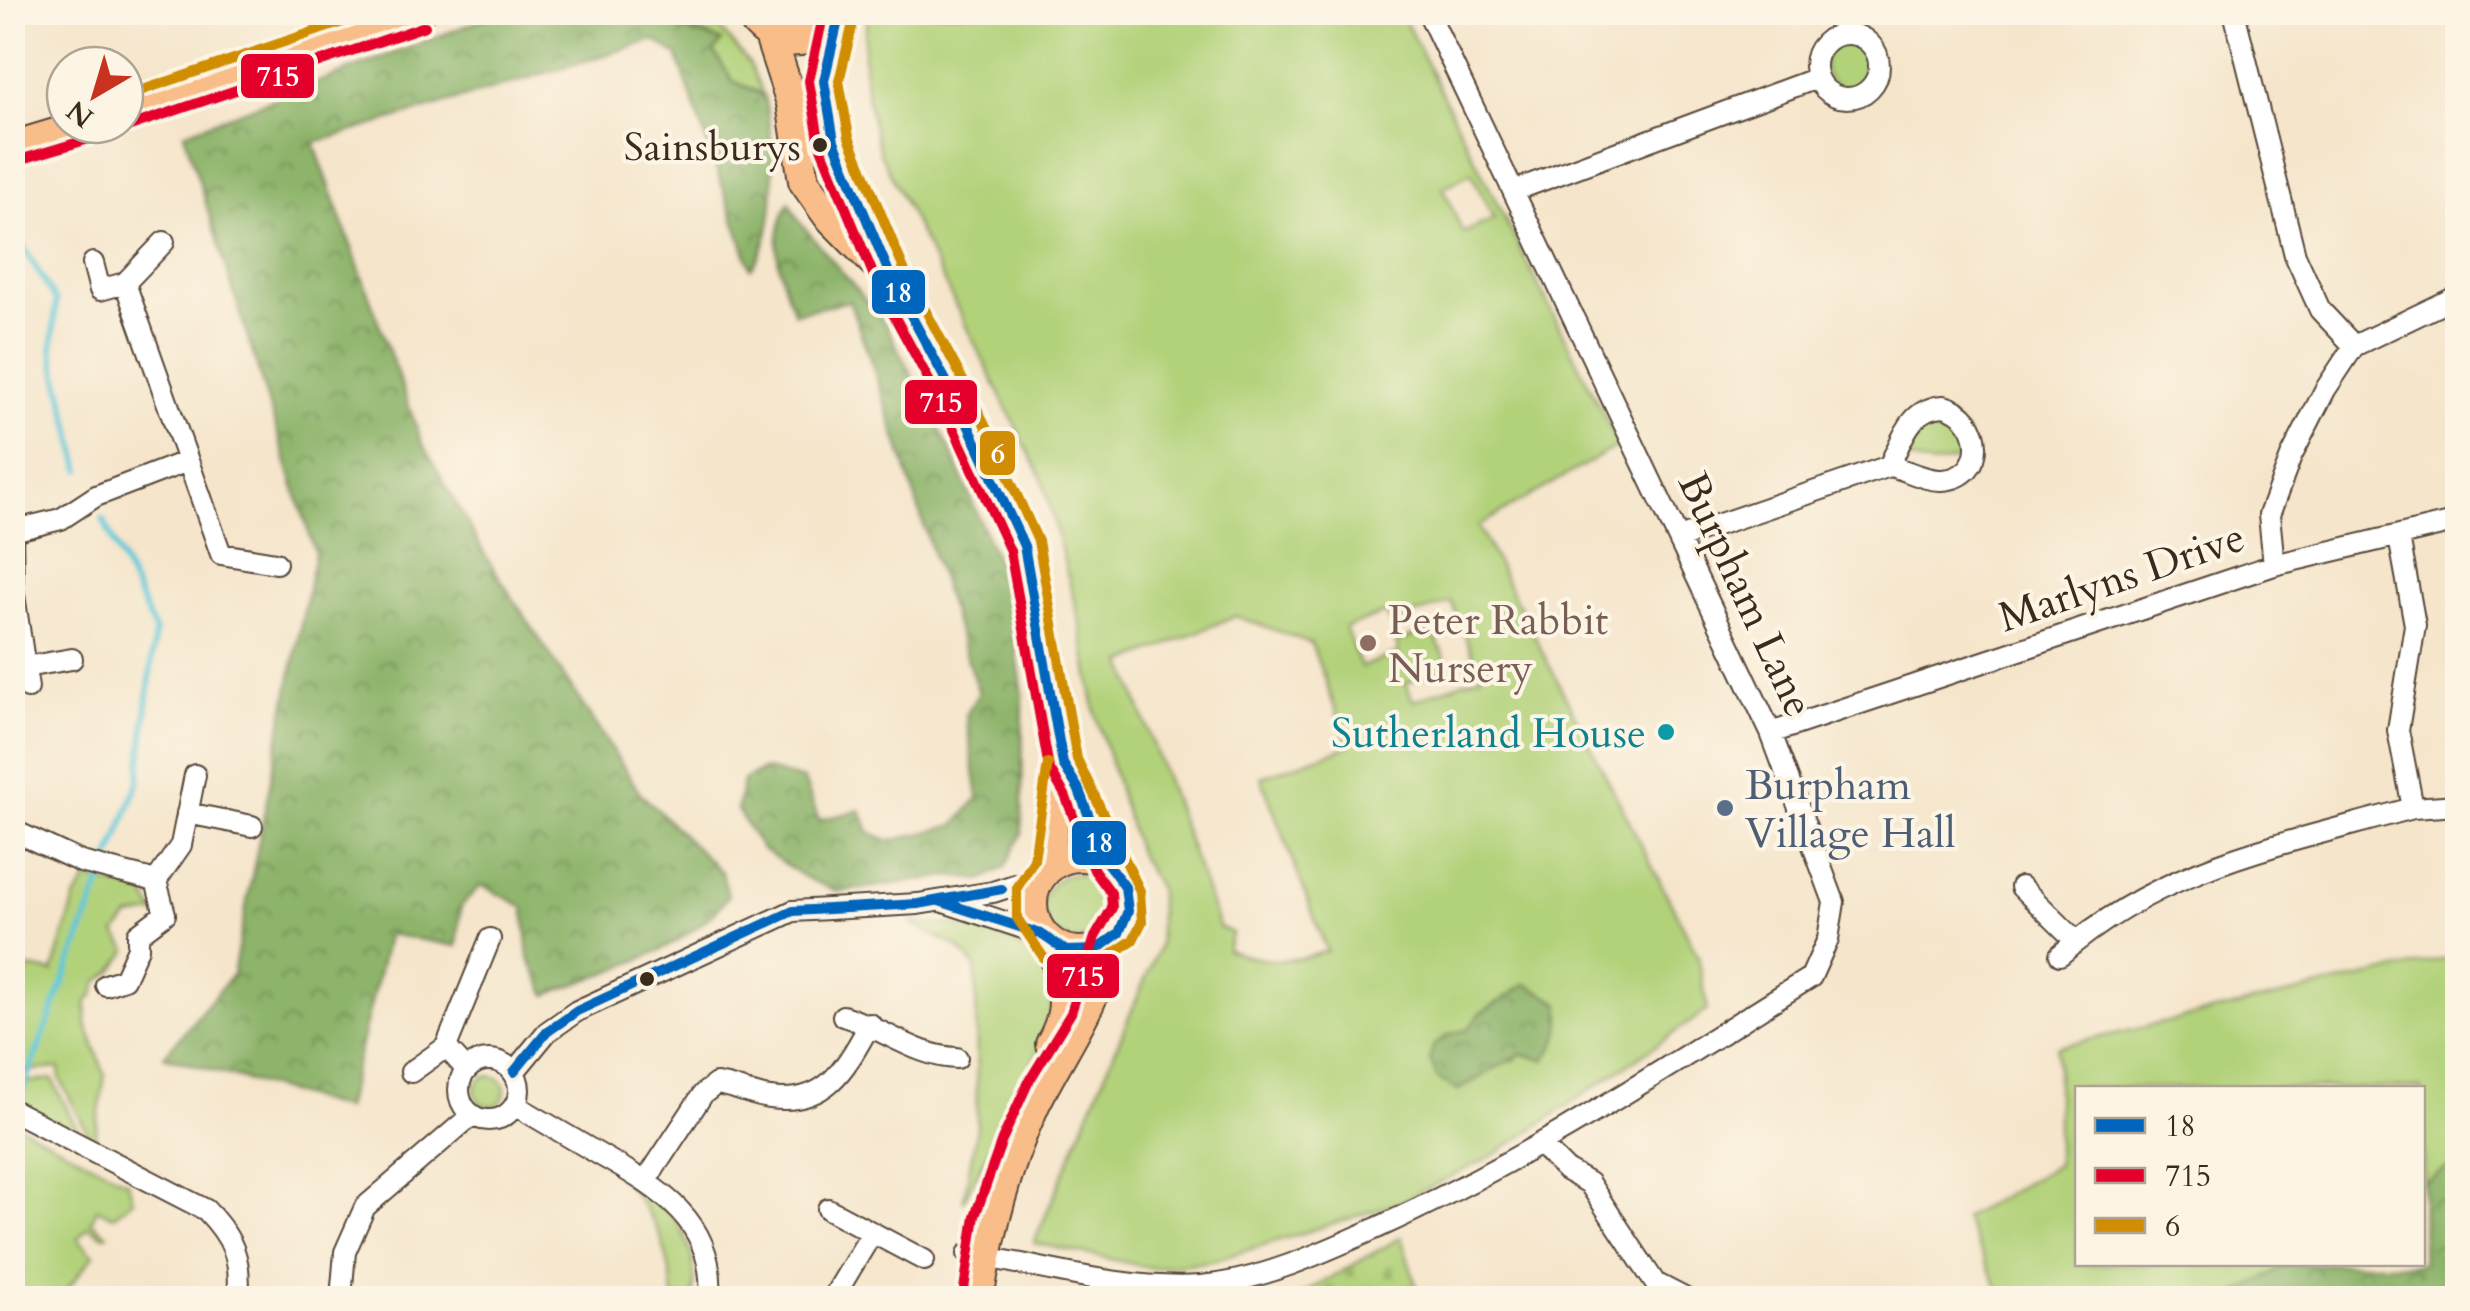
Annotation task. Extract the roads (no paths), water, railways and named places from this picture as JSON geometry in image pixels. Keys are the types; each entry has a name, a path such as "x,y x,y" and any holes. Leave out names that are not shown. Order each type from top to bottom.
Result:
{"main road":[{"path":"145,105 420,12"},
{"path":"749,12 770,36 792,103 804,180 828,215 892,280"},
{"path":"770,36 800,42 816,38 839,14"},
{"path":"839,14 824,81 834,141 892,280 958,403 1024,546 1064,764 1078,788 1106,863 1126,887 1128,902 1126,920 1109,943 1084,1020 1041,1091 1016,1145 960,1298"},
{"path":"12,148 45,138"},
{"path":"978,1298 980,1199 1004,1130 1064,1021 1066,1004 1047,939 1032,915 1032,890 1044,871 1056,788 1064,764"},
{"path":"1044,871 1070,855 1106,863"},
{"path":"1047,939 1082,952 1109,943"}],"street":[{"name":"Burpham Lane","path":"976,1255 1127,1284 1204,1292 1280,1268 1458,1192 1541,1145 1812,977 1828,940 1834,902 1771,733 1428,12"},
{"path":"2234,12 2295,255 2320,310 2354,346 2458,296"},
{"path":"1516,190 1817,78"},
{"path":"93,263 100,290 125,283 164,242"},
{"path":"125,283 185,462 222,554 276,563"},
{"name":"Marlyns Drive","path":"1771,733 2274,565 2269,515 2291,456 2325,390 2354,346"},
{"path":"1679,538 1889,466 1932,479 1955,477 1965,470 1977,450 1974,426 1956,409 1931,406 1911,420 1889,466"},
{"path":"72,659 27,678 14,588 14,529 60,519 96,496 185,462"},
{"path":"2274,565 2458,521"},
{"path":"2398,537 2415,625 2398,730 2413,808"},
{"path":"148,878 180,845 195,775"},
{"path":"2060,955 2103,918 2154,890 2247,853 2413,808 2458,805"},
{"path":"187,812 252,826"},
{"path":"12,830 81,862 148,878"},
{"path":"514,1072 547,1032 578,1010 793,911 939,901 993,892 1044,871"},
{"path":"106,985 124,978 138,948 138,934 165,914 148,878"},
{"path":"2021,887 2076,941"},
{"path":"939,901 1047,939"},
{"path":"411,1072 446,1047 490,939"},
{"path":"843,1016 870,1024 930,1058 957,1058"},
{"path":"647,1179 703,1094 716,1084 768,1098 804,1099 820,1094 848,1064 870,1024"},
{"path":"446,1047 466,1069"},
{"path":"341,1298 345,1252 365,1207 472,1115 500,1118 515,1105 519,1088 514,1072 491,1059 466,1069 458,1092 472,1115"},
{"path":"515,1105 647,1179 683,1208 705,1248 710,1298"},
{"path":"14,1110 206,1210 227,1232 240,1260 238,1298"},
{"path":"1541,1145 1566,1170 1589,1183 1655,1283 1684,1298"},
{"path":"828,1208 924,1260"},
{"path":"833,1298 872,1233"}],"waterway":[{"path":"12,228 56,301 52,351 81,470"},
{"path":"16,1108 139,781 155,631 103,519"}],"place":[{"name":"Sainsburys","path":"820,145"},
{"name":"Peter Rabbit Nursery","path":"1368,643"},
{"name":"Sutherland House","path":"1666,732"},
{"name":"Burpham Village Hall","path":"1725,808"}]}
